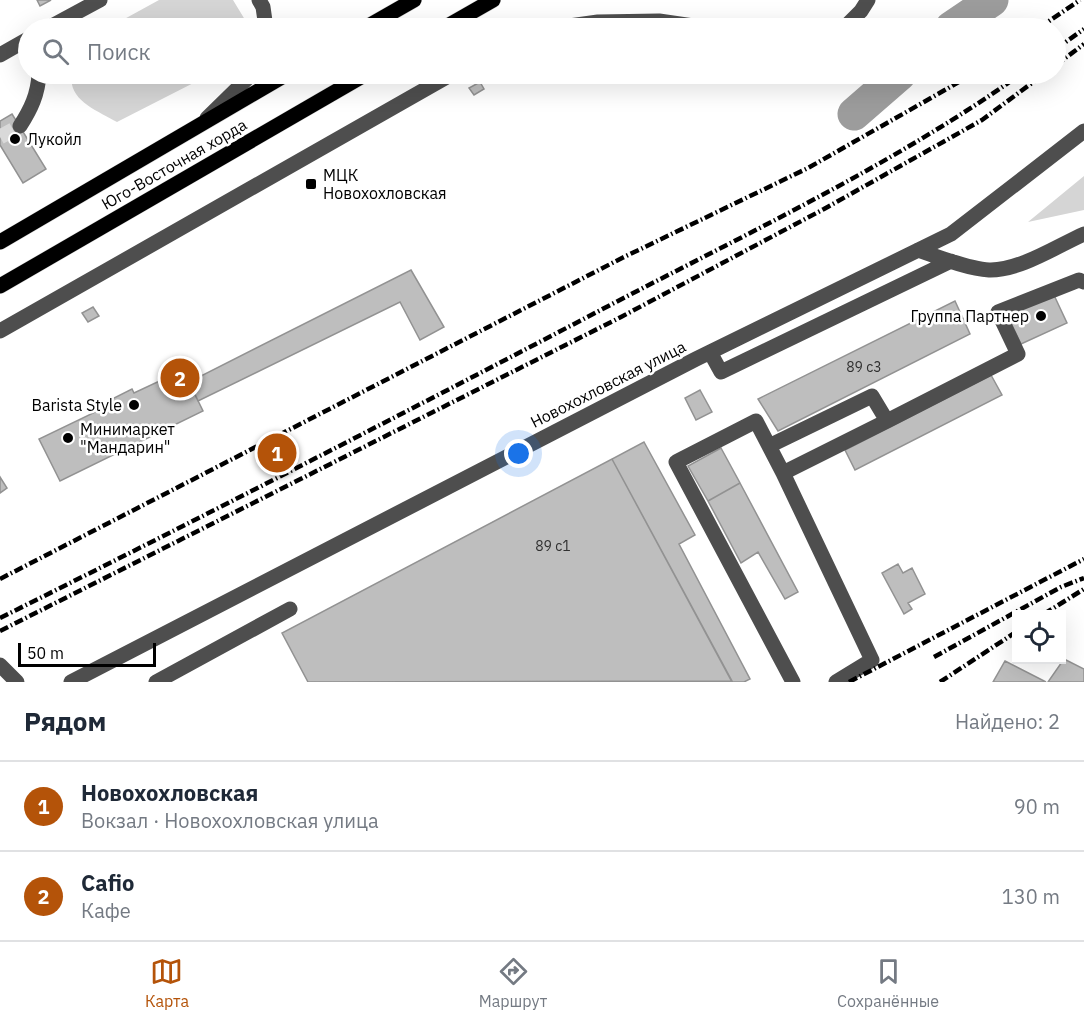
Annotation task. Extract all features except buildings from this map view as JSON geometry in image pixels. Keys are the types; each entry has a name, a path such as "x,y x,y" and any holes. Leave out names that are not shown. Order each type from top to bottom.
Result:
{"main road":[{"path":"382,18 414,0"},
{"path":"462,18 493,0"},
{"name":"Юго-Восточная хорда","path":"0,242 270,84"},
{"name":"Юго-Восточная хорда","path":"0,286 349,84"}],"street":[{"path":"67,18 100,0"},
{"path":"260,0 265,18"},
{"path":"854,18 868,0"},
{"path":"0,56 18,45"},
{"path":"20,126 38,92 38,84"},
{"path":"201,124 242,84"},
{"path":"0,331 434,84"},
{"name":"Новохохловская улица","path":"80,680 710,352 951,234 1084,130"},
{"path":"918,250 989,270 1015,266 1084,234"},
{"path":"710,352 721,372 951,261"},
{"path":"783,473 1018,354 998,312 1079,280 1084,282"},
{"path":"769,446 872,396 887,421"},
{"path":"793,682 676,462 756,421 872,660 836,682"},
{"path":"156,682 290,609"},
{"path":"0,665 16,682"}],"shaded area":[{"path":"159,0 233,0 244,18 126,18"},
{"path":"72,84 191,84 117,122 86,104 74,91"},
{"path":"1084,176 1084,210 1028,222"}],"waterway":[{"path":"966,18 992,0"},
{"path":"854,114 888,84"}],"tunnel":[{"path":"0,137 20,126"}],"railway":[{"path":"1054,18 1080,0"},
{"path":"1066,42 1084,29"},
{"path":"1066,58 1084,44"},
{"path":"0,579 622,258 808,168 955,84"},
{"path":"0,618 309,462 823,195 924,137 1006,84"},
{"path":"0,631 621,317 824,209 982,120 1031,84"},
{"path":"849,682 1084,559"},
{"path":"934,657 1061,587 1084,578"},
{"path":"1050,610 1084,589"},
{"path":"940,682 1012,635"}],"place":[{"name":"Лукойл","path":"15,139"},
{"name":"МЦК Новохохловская","path":"311,184"},
{"name":"Группа Партнер","path":"1041,316"},
{"name":"Cafio","path":"180,378"},
{"name":"Barista Style","path":"134,405"},
{"name":"Минимаркет \"Мандарин\"","path":"68,438"},
{"name":"Новохохловская","path":"277,453"}]}
